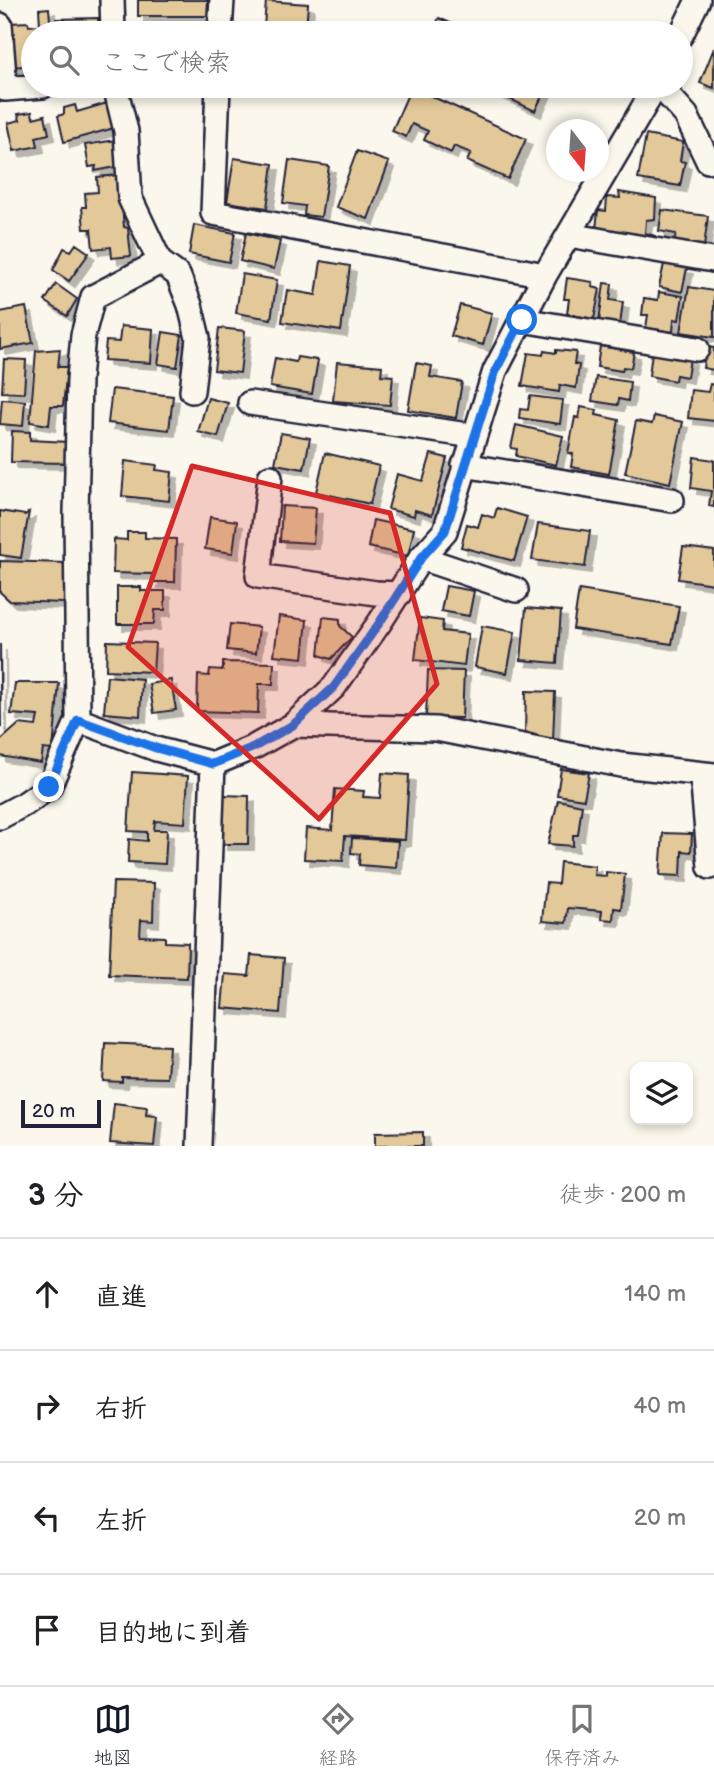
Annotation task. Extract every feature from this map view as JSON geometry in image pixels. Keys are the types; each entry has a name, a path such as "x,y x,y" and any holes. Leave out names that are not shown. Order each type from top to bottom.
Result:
{"street":[{"path":"112,0 113,21"},
{"path":"221,21 222,0"},
{"path":"688,21 698,0"},
{"path":"0,25 5,89 21,88"},
{"path":"118,98 126,131 130,198 160,262 177,275 190,305 198,338 192,391"},
{"path":"217,98 212,214 545,275"},
{"path":"78,720 156,748 213,764 254,747 293,725 334,687 421,558 445,531 495,372 545,275 651,98"},
{"path":"670,98 687,115 708,161"},
{"path":"569,235 713,260"},
{"path":"0,817 49,787 78,720 79,379 83,335 93,297 160,262"},
{"path":"522,320 697,349"},
{"path":"250,403 474,436"},
{"path":"464,466 672,500"},
{"path":"270,477 258,576 399,594"},
{"path":"421,558 516,590"},
{"path":"293,725 436,729 621,765 708,775 710,867"},
{"path":"199,1146 213,764"}],"highlighted area":[{"path":"192,466 390,513 437,684 319,819 128,647"}],"building":[{"path":"138,0 208,0 207,16 138,16"},
{"path":"266,1 308,4 307,21 264,21"},
{"path":"49,8 50,21 40,21 39,9"},
{"path":"98,18 98,21 56,21"},
{"path":"21,22 21,66 13,67 10,23"},
{"path":"714,48 714,88 700,83"},
{"path":"406,98 435,98 526,139 508,179 467,161 471,153 454,146 451,153 424,140 428,131 412,124 406,137 392,131"},
{"path":"508,98 541,98 535,111"},
{"path":"107,103 114,128 64,142 58,116 64,114 64,108 75,105 77,112"},
{"path":"32,112 33,118 45,115 49,134 36,137 38,146 14,151 8,123 20,120 18,114"},
{"path":"646,135 683,142 680,161 685,162 680,186 638,179"},
{"path":"116,140 121,166 95,171 96,166 89,167 85,145"},
{"path":"357,151 389,162 368,219 336,207"},
{"path":"234,158 273,164 267,208 227,202"},
{"path":"289,160 329,166 321,217 304,215 305,206 283,203"},
{"path":"119,175 124,227 128,228 131,256 112,258 111,247 93,249 91,229 84,229 82,207 86,207 85,193 98,192 97,177"},
{"path":"619,192 656,198 655,219 646,220 645,233 655,236 654,242 596,230 598,210 606,211 607,197 620,198"},
{"path":"662,210 708,216 704,247 674,243 676,234 659,231"},
{"path":"194,225 235,233 229,262 189,254"},
{"path":"246,233 280,241 274,269 240,261"},
{"path":"76,244 89,253 69,281 53,270 64,248 71,251"},
{"path":"321,261 350,266 341,331 282,322 287,290 316,295"},
{"path":"664,264 687,268 682,292 659,287"},
{"path":"242,274 277,280 271,319 236,313"},
{"path":"567,278 593,282 592,287 600,289 594,319 567,314 569,299 564,299"},
{"path":"604,283 612,284 610,300 623,302 620,325 599,322"},
{"path":"56,284 77,299 67,316 45,301"},
{"path":"689,287 714,291 714,337 681,332"},
{"path":"659,292 683,296 679,320 674,319 673,332 646,328 648,315 642,315 644,298 658,300"},
{"path":"460,305 492,313 483,345 451,336"},
{"path":"26,307 33,343 0,349 0,312"},
{"path":"121,326 153,329 151,363 104,360 106,341 119,342"},
{"path":"219,328 245,331 240,373 214,370"},
{"path":"163,332 182,335 177,367 158,364"},
{"path":"600,346 634,352 631,368 623,367 622,371 597,367"},
{"path":"706,347 714,348 714,370 703,368"},
{"path":"60,349 58,367 67,367 63,406 51,406 49,425 30,422 36,351"},
{"path":"556,350 576,352 574,364 579,365 576,388 560,385 559,392 522,386 528,353 543,355 544,351 556,353"},
{"path":"652,352 690,359 687,377 676,375 675,381 649,376"},
{"path":"297,357 318,360 312,394 270,387 275,358 296,362"},
{"path":"4,359 26,360 24,393 2,392"},
{"path":"337,362 382,366 381,375 393,376 390,405 333,401"},
{"path":"416,363 432,366 430,377 462,382 456,418 408,410"},
{"path":"596,377 630,382 628,401 619,399 618,405 592,401"},
{"path":"710,384 714,385 714,421 688,418 691,390 708,392"},
{"path":"112,389 173,396 169,430 108,423"},
{"path":"530,396 563,400 560,424 519,418 520,409 528,410"},
{"path":"208,398 228,403 218,437 198,432"},
{"path":"2,399 25,401 23,426 0,424"},
{"path":"581,407 597,410 596,415 619,420 609,474 571,467 573,454 568,453 575,417 579,418"},
{"path":"654,416 683,422 670,483 625,473 636,421 652,424"},
{"path":"516,425 563,436 556,465 516,456 517,449 511,448"},
{"path":"12,431 30,432 30,440 68,442 67,463 11,462"},
{"path":"281,433 310,438 304,469 275,464"},
{"path":"325,453 379,466 370,504 316,492"},
{"path":"431,454 447,458 432,515 415,510 414,516 388,509 397,474 423,481"},
{"path":"694,457 714,460 714,507 709,506 711,491 691,488"},
{"path":"125,461 157,465 156,470 172,472 169,501 122,496"},
{"path":"282,506 316,508 313,543 280,541"},
{"path":"497,508 527,517 514,561 461,547 467,524 478,527 482,514 494,518"},
{"path":"0,511 25,515 29,512 21,558 0,555"},
{"path":"210,517 237,521 233,553 205,549"},
{"path":"373,520 414,529 408,556 368,547"},
{"path":"538,524 590,531 585,567 532,560"},
{"path":"127,532 145,532 145,538 176,539 175,582 152,582 153,574 113,573 114,539 127,540"},
{"path":"683,547 714,551 714,584 678,579"},
{"path":"0,561 65,563 64,603 10,601 0,592"},
{"path":"446,586 474,591 469,616 441,611"},
{"path":"117,587 165,591 165,610 155,610 154,624 117,624"},
{"path":"579,590 679,606 672,644 573,629"},
{"path":"526,608 561,611 557,663 521,660"},
{"path":"279,616 307,620 303,658 274,655"},
{"path":"323,617 340,619 340,626 352,637 331,659 319,655"},
{"path":"420,618 443,621 442,631 468,634 464,666 415,660"},
{"path":"230,624 259,627 256,653 227,650"},
{"path":"482,626 515,632 507,673 475,667"},
{"path":"107,641 155,643 153,672 106,670"},
{"path":"0,644 1,727 0,727"},
{"path":"223,662 274,663 273,684 259,684 258,713 197,711 198,675 209,676 210,669 223,670"},
{"path":"428,670 464,671 462,718 426,717"},
{"path":"107,676 142,679 140,716 104,713"},
{"path":"171,680 176,710 154,713 149,684"},
{"path":"15,683 59,683 53,750 43,749 41,763 0,756 0,741 19,724 36,726 38,716 11,714"},
{"path":"526,691 555,692 553,740 525,732"},
{"path":"561,769 589,773 584,799 557,795"},
{"path":"132,772 188,776 185,823 155,821 154,830 167,830 165,864 128,862 129,839 147,841 147,832 128,831"},
{"path":"382,773 409,775 405,840 345,836 343,861 304,859 306,828 332,830 335,789 364,791 363,797 380,798"},
{"path":"223,795 249,796 248,844 221,844"},
{"path":"558,800 582,805 578,835 573,835 573,846 548,844"},
{"path":"663,833 692,834 691,852 682,851 681,876 660,875"},
{"path":"352,838 398,841 396,868 359,865 360,854 351,853"},
{"path":"560,862 595,866 594,875 606,876 606,872 625,874 621,909 614,908 613,920 601,919 602,911 568,908 566,923 542,921 546,883 558,884"},
{"path":"113,882 154,883 153,921 141,920 140,936 165,937 165,942 188,943 187,978 109,975"},
{"path":"251,955 284,958 280,1013 222,1008 225,974 249,976"},
{"path":"105,1043 169,1046 167,1078 122,1077 122,1082 103,1081"},
{"path":"114,1103 147,1107 146,1115 157,1116 154,1146 110,1143"},
{"path":"423,1132 423,1146 375,1146 375,1133"}],"route":[{"path":"49,787 78,720 156,748 213,764 254,747 293,725 334,687 421,558 445,531 495,372 522,320"}]}
